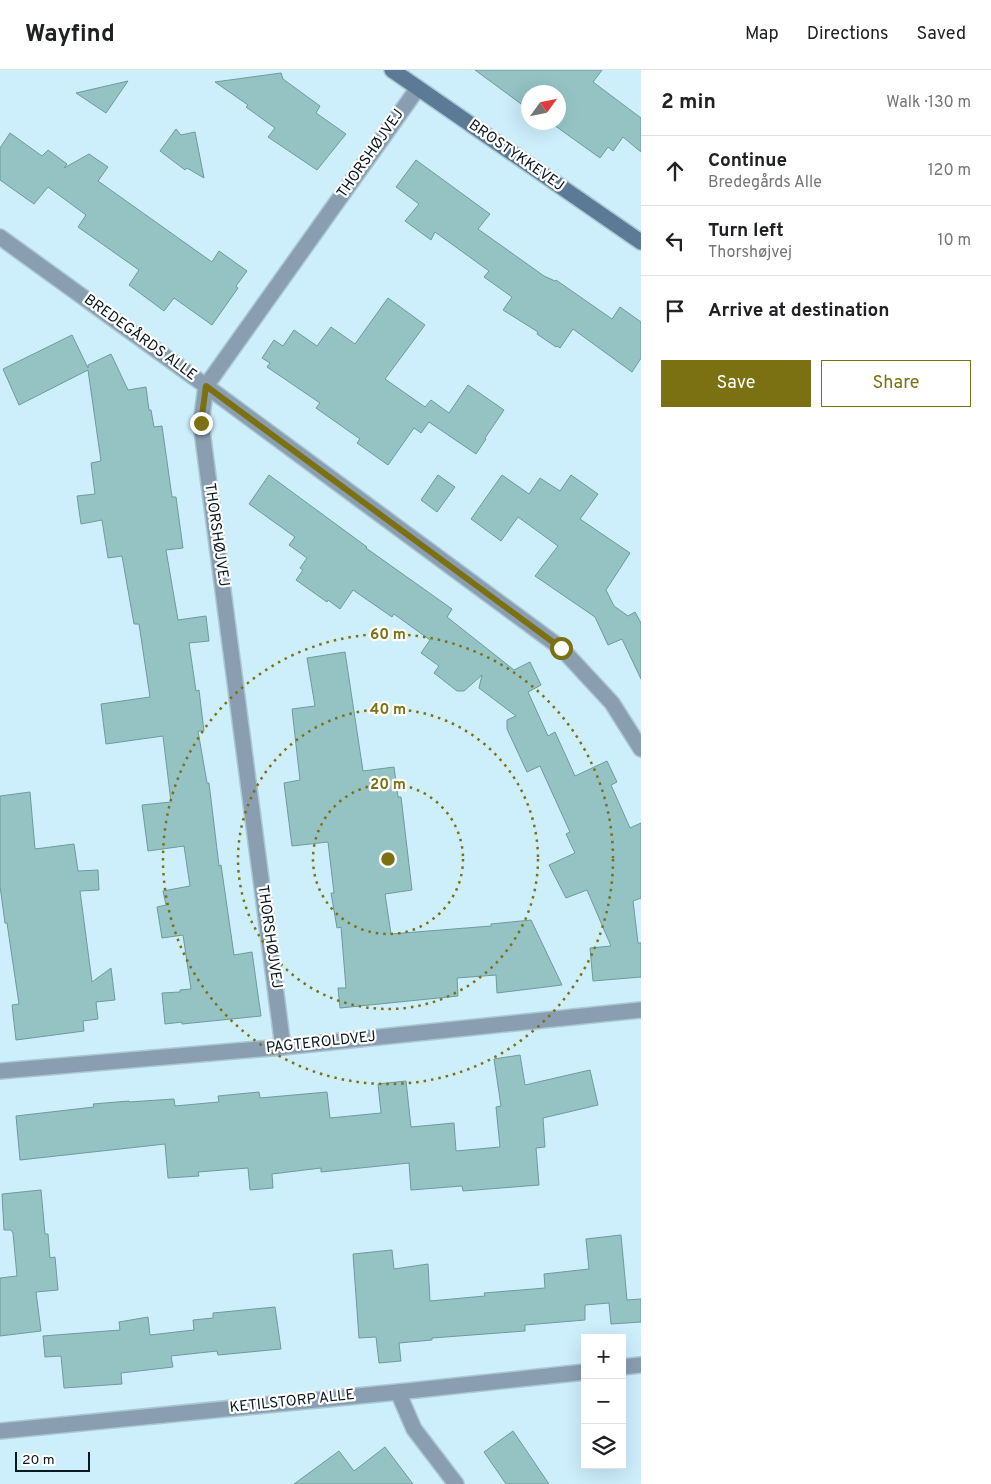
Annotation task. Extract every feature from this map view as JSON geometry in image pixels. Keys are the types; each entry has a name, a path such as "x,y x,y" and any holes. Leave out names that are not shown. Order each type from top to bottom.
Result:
{"street":[{"name":"BROSTYKKEVEJ","path":"392,70 641,242"},
{"name":"THORSHØJVEJ","path":"283,1047 201,423 206,386 418,88"},
{"name":"BREDEGÅRDS ALLE","path":"0,237 206,386 561,648 612,704 641,749"},
{"name":"PAGTEROLDVEJ","path":"0,1071 283,1047 641,1010"},
{"path":"626,1367 641,1365"},
{"name":"KETILSTORP ALLE","path":"0,1430 581,1372"},
{"path":"398,1392 414,1429 456,1484"}],"building":[{"path":"475,70 602,70 593,82 641,118 641,152 623,137 613,151 608,147 600,158 561,130 566,130 566,85 521,85 521,104"},
{"path":"281,73 283,79 320,106 316,113 346,134 317,170 268,137 275,128 246,107 248,105 215,82"},
{"path":"128,81 106,113 76,93"},
{"path":"176,129 181,135 195,132 204,178 187,168 185,170 160,151"},
{"path":"10,133 42,156 48,150 67,164 64,168 89,154 108,167 98,181 212,262 219,251 247,271 236,286 238,288 212,325 174,298 164,311 129,285 139,270 78,227 86,215 48,187 34,204 0,180 0,148"},
{"path":"416,160 490,214 478,229 544,276 556,280 612,319 620,307 641,322 641,358 632,372 573,329 560,348 556,347 537,334 538,332 503,310 512,297 484,277 489,271 435,232 431,240 405,221 419,204 396,187"},
{"path":"388,298 425,325 385,379 425,407 431,400 449,413 468,385 504,410 476,454 429,422 421,433 414,428 388,465 357,443 360,439 316,408 320,403 267,367 270,363 262,358 274,340 283,346 294,330 317,346 331,327 355,344"},
{"path":"72,335 88,368 88,365 111,354 128,390 146,387 149,410 151,410 154,427 162,426 172,497 176,497 183,548 166,550 178,620 206,616 209,641 189,643 196,691 199,690 204,731 198,731 207,783 209,783 219,866 221,865 234,955 252,952 261,1016 165,1024 162,993 191,989 183,935 162,938 157,907 166,905 163,891 190,886 184,846 148,851 142,805 171,802 163,736 106,744 101,704 150,697 139,624 134,624 122,556 108,558 102,520 81,524 77,496 95,494 91,463 101,461 88,370 19,405 3,369"},
{"path":"269,475 366,548 452,609 447,617 514,670 530,662 541,685 528,692 548,736 555,732 575,776 607,761 617,782 611,785 630,828 641,823 641,898 633,901 638,943 641,943 641,977 593,981 590,948 611,946 587,890 566,898 549,865 575,853 566,834 570,832 540,766 527,772 507,729 507,720 516,716 479,688 482,675 464,691 457,691 434,673 439,666 421,653 430,640 394,614 392,617 353,590 340,609 296,580 303,570 300,568 307,558 289,545 295,537 249,504"},
{"path":"438,475 455,487 437,512 421,500"},
{"path":"502,475 529,494 540,478 560,491 571,475 598,494 580,519 630,553 606,590 614,606 628,616 635,612 641,623 641,679 622,639 608,645 595,617 535,576 558,546 518,517 501,541 471,519"},
{"path":"345,652 363,771 394,767 398,797 401,797 412,890 385,894 391,934 491,926 491,924 531,920 562,985 497,993 496,975 457,978 458,996 340,1008 338,988 346,988 341,927 337,928 331,893 334,893 328,842 292,846 284,783 300,780 292,709 315,706 307,658"},
{"path":"30,792 35,849 74,844 78,871 98,870 99,890 80,891 92,982 111,968 115,1000 96,1002 98,1019 83,1021 84,1031 16,1040 12,1005 19,1004 0,886 0,796"},
{"path":"520,1055 525,1085 590,1070 598,1105 543,1118 545,1147 536,1148 539,1185 463,1191 462,1186 411,1190 409,1163 321,1172 321,1168 272,1174 273,1188 250,1190 248,1168 198,1172 199,1176 168,1178 165,1144 20,1160 16,1116 94,1107 93,1104 129,1101 174,1099 175,1106 219,1102 218,1096 259,1092 260,1098 327,1092 330,1118 381,1113 378,1084 406,1081 411,1127 454,1123 456,1151 500,1147 496,1107 501,1106 494,1059"},
{"path":"41,1190 45,1234 48,1234 50,1258 55,1257 58,1290 36,1292 41,1331 0,1336 0,1278 17,1276 13,1233 11,1230 4,1230 2,1194"},
{"path":"621,1235 627,1300 641,1299 641,1322 611,1324 609,1303 585,1305 585,1320 525,1325 525,1331 432,1338 432,1340 399,1343 401,1361 379,1363 376,1337 359,1338 353,1254 392,1250 394,1269 428,1264 430,1301 485,1296 484,1293 545,1288 544,1274 589,1269 586,1239"},
{"path":"275,1307 281,1349 218,1355 217,1351 171,1356 173,1367 121,1373 122,1384 64,1388 61,1356 45,1357 43,1336 120,1330 119,1322 148,1317 150,1335 194,1330 193,1320 213,1318 213,1313"},
{"path":"513,1431 549,1484 506,1484 484,1452"},
{"path":"385,1447 413,1484 294,1484 339,1451 354,1471"}],"route":[{"path":"201,423 206,386 561,648"}]}
